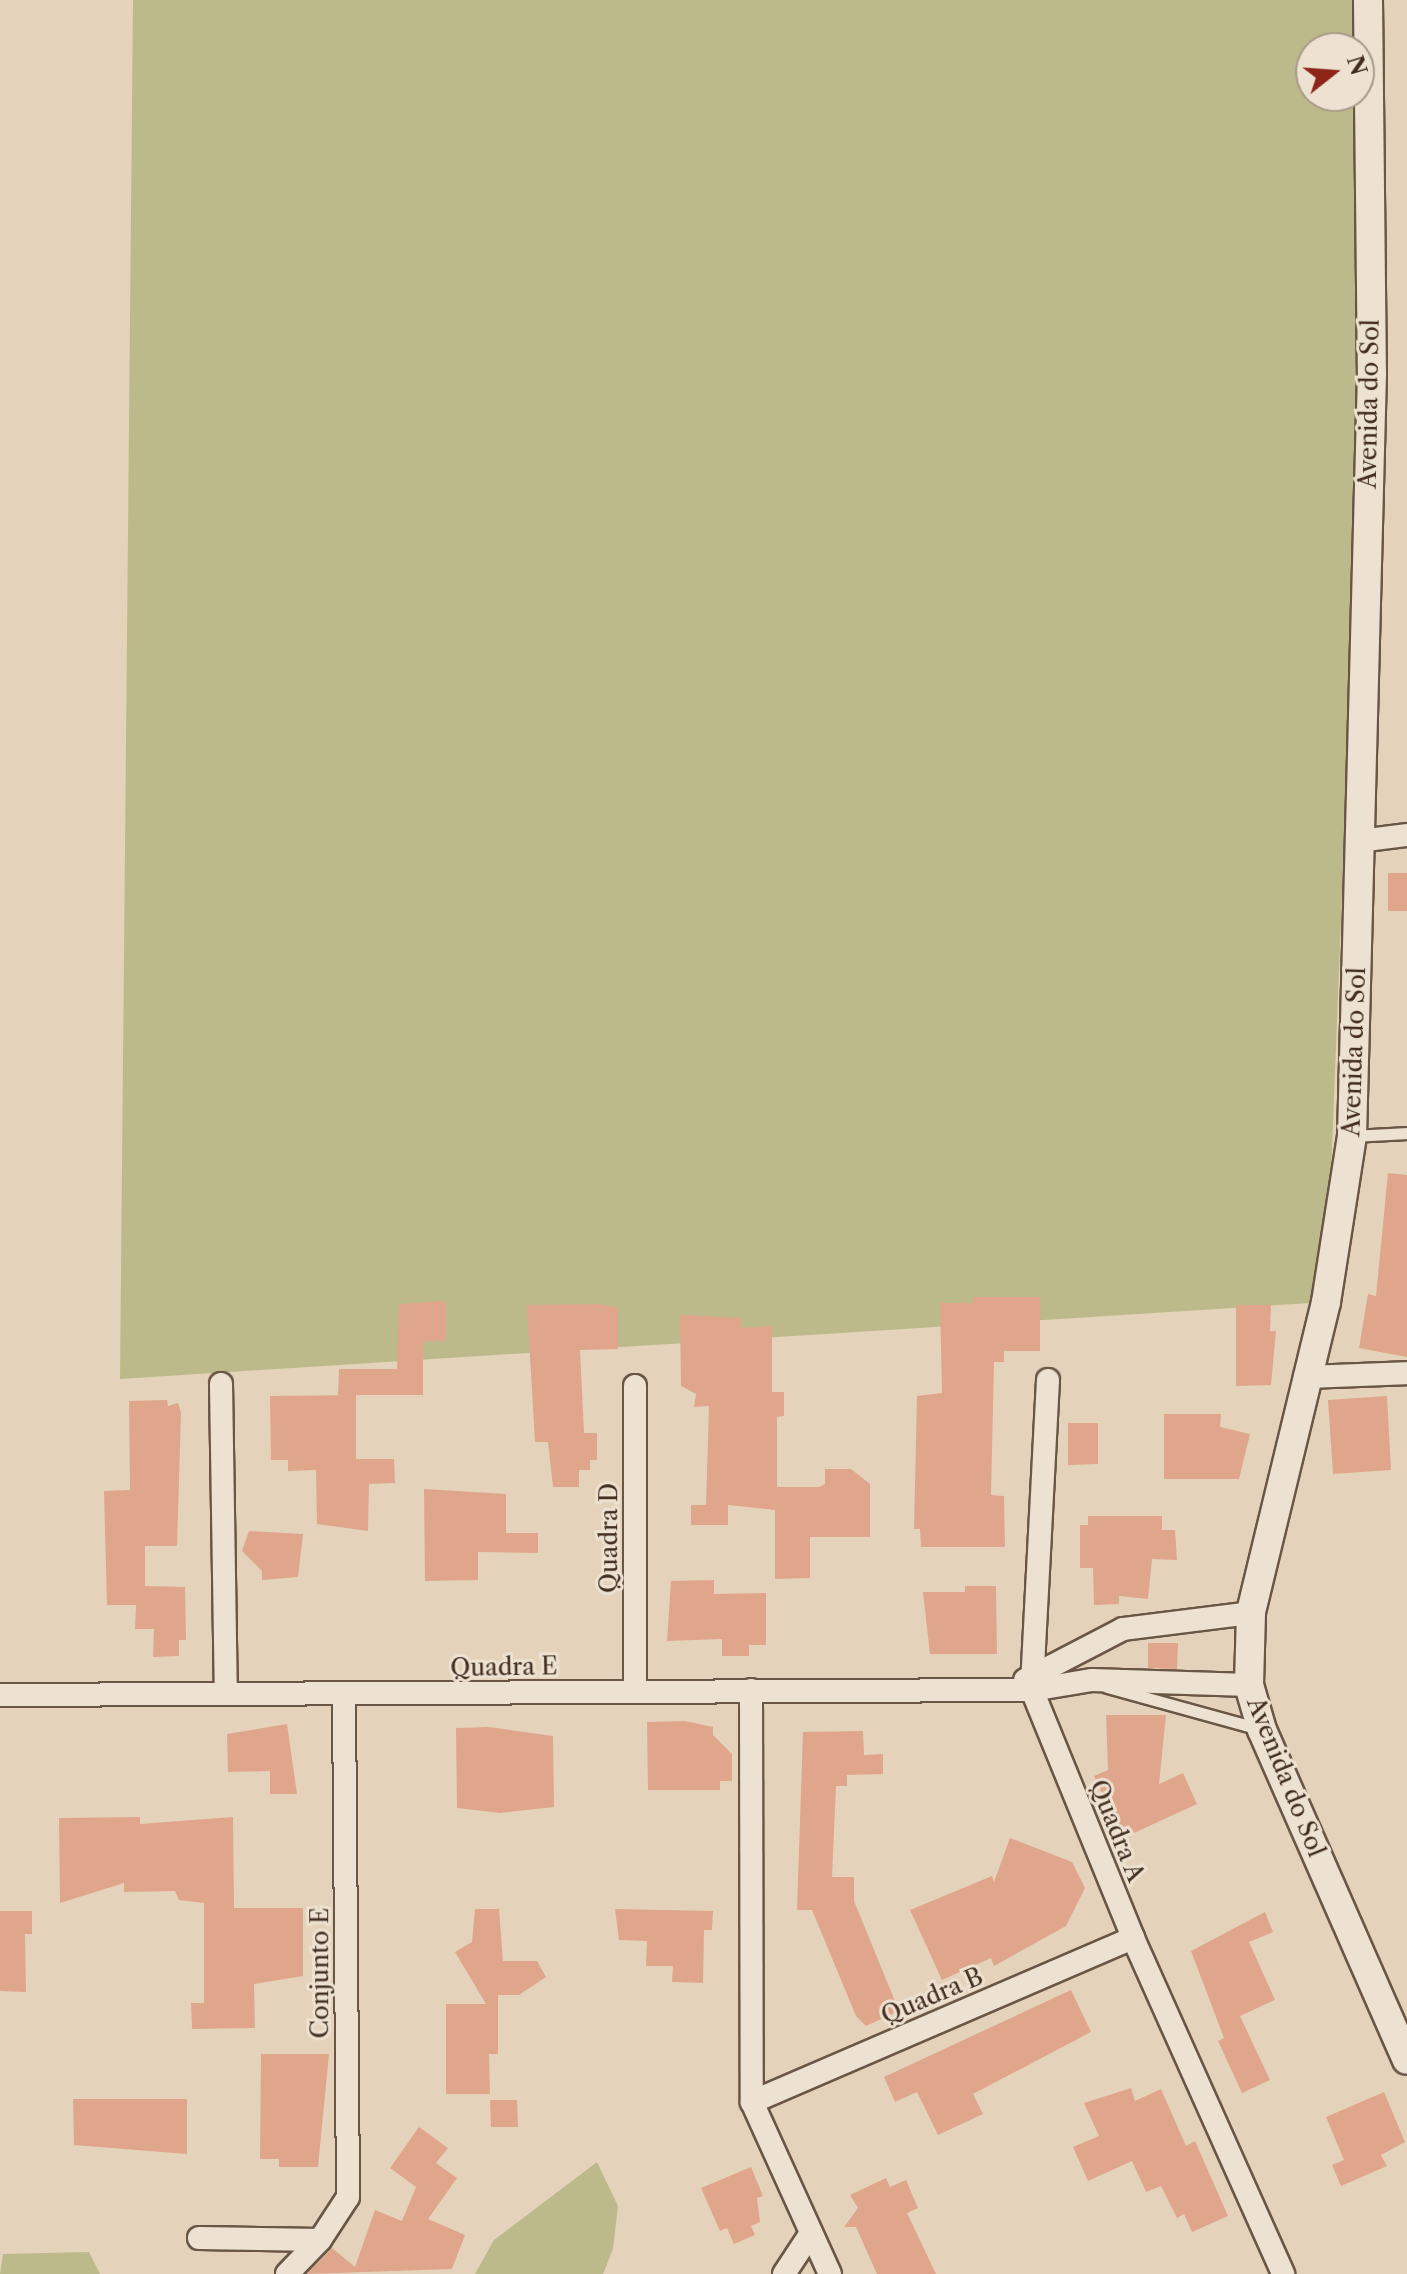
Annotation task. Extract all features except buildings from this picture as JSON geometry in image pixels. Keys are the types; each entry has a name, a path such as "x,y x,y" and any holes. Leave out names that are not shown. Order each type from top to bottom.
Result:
{"street":[{"name":"Avenida do Sol","path":"1368,0 1372,373 1352,1136 1329,1287 1251,1613 1249,1685 1262,1730 1407,2060"},
{"path":"1359,841 1407,835"},
{"path":"1305,1377 1407,1373"},
{"name":"Quadra A","path":"1048,1380 1025,1684 1133,1938 1283,2274"},
{"path":"221,1384 226,1693"},
{"name":"Quadra D","path":"635,1386 635,1691"},
{"path":"1025,1684 1123,1629 1251,1613"},
{"name":"Quadra E","path":"0,1695 226,1693 344,1697 1025,1684 1092,1680 1249,1685"},
{"path":"751,1690 752,2102 830,2274"},
{"name":"Conjunto E","path":"287,2274 320,2240 348,2197 344,1697"},
{"name":"Quadra B","path":"752,2102 1133,1938"},
{"path":"784,2274 811,2233"},
{"path":"199,2238 320,2240"}],"lane":[{"path":"1352,1136 1407,1133"},
{"path":"1092,1680 1130,1697 1171,1701 1262,1730"}],"shaded area":[{"path":"133,0 1377,0 1375,51 1375,32 1295,32 1295,112 1373,112 1326,1302 120,1379"},
{"path":"597,2162 618,2206 613,2249 603,2274 475,2274 494,2240"},
{"path":"89,2252 100,2274 0,2274 3,2254"}]}
